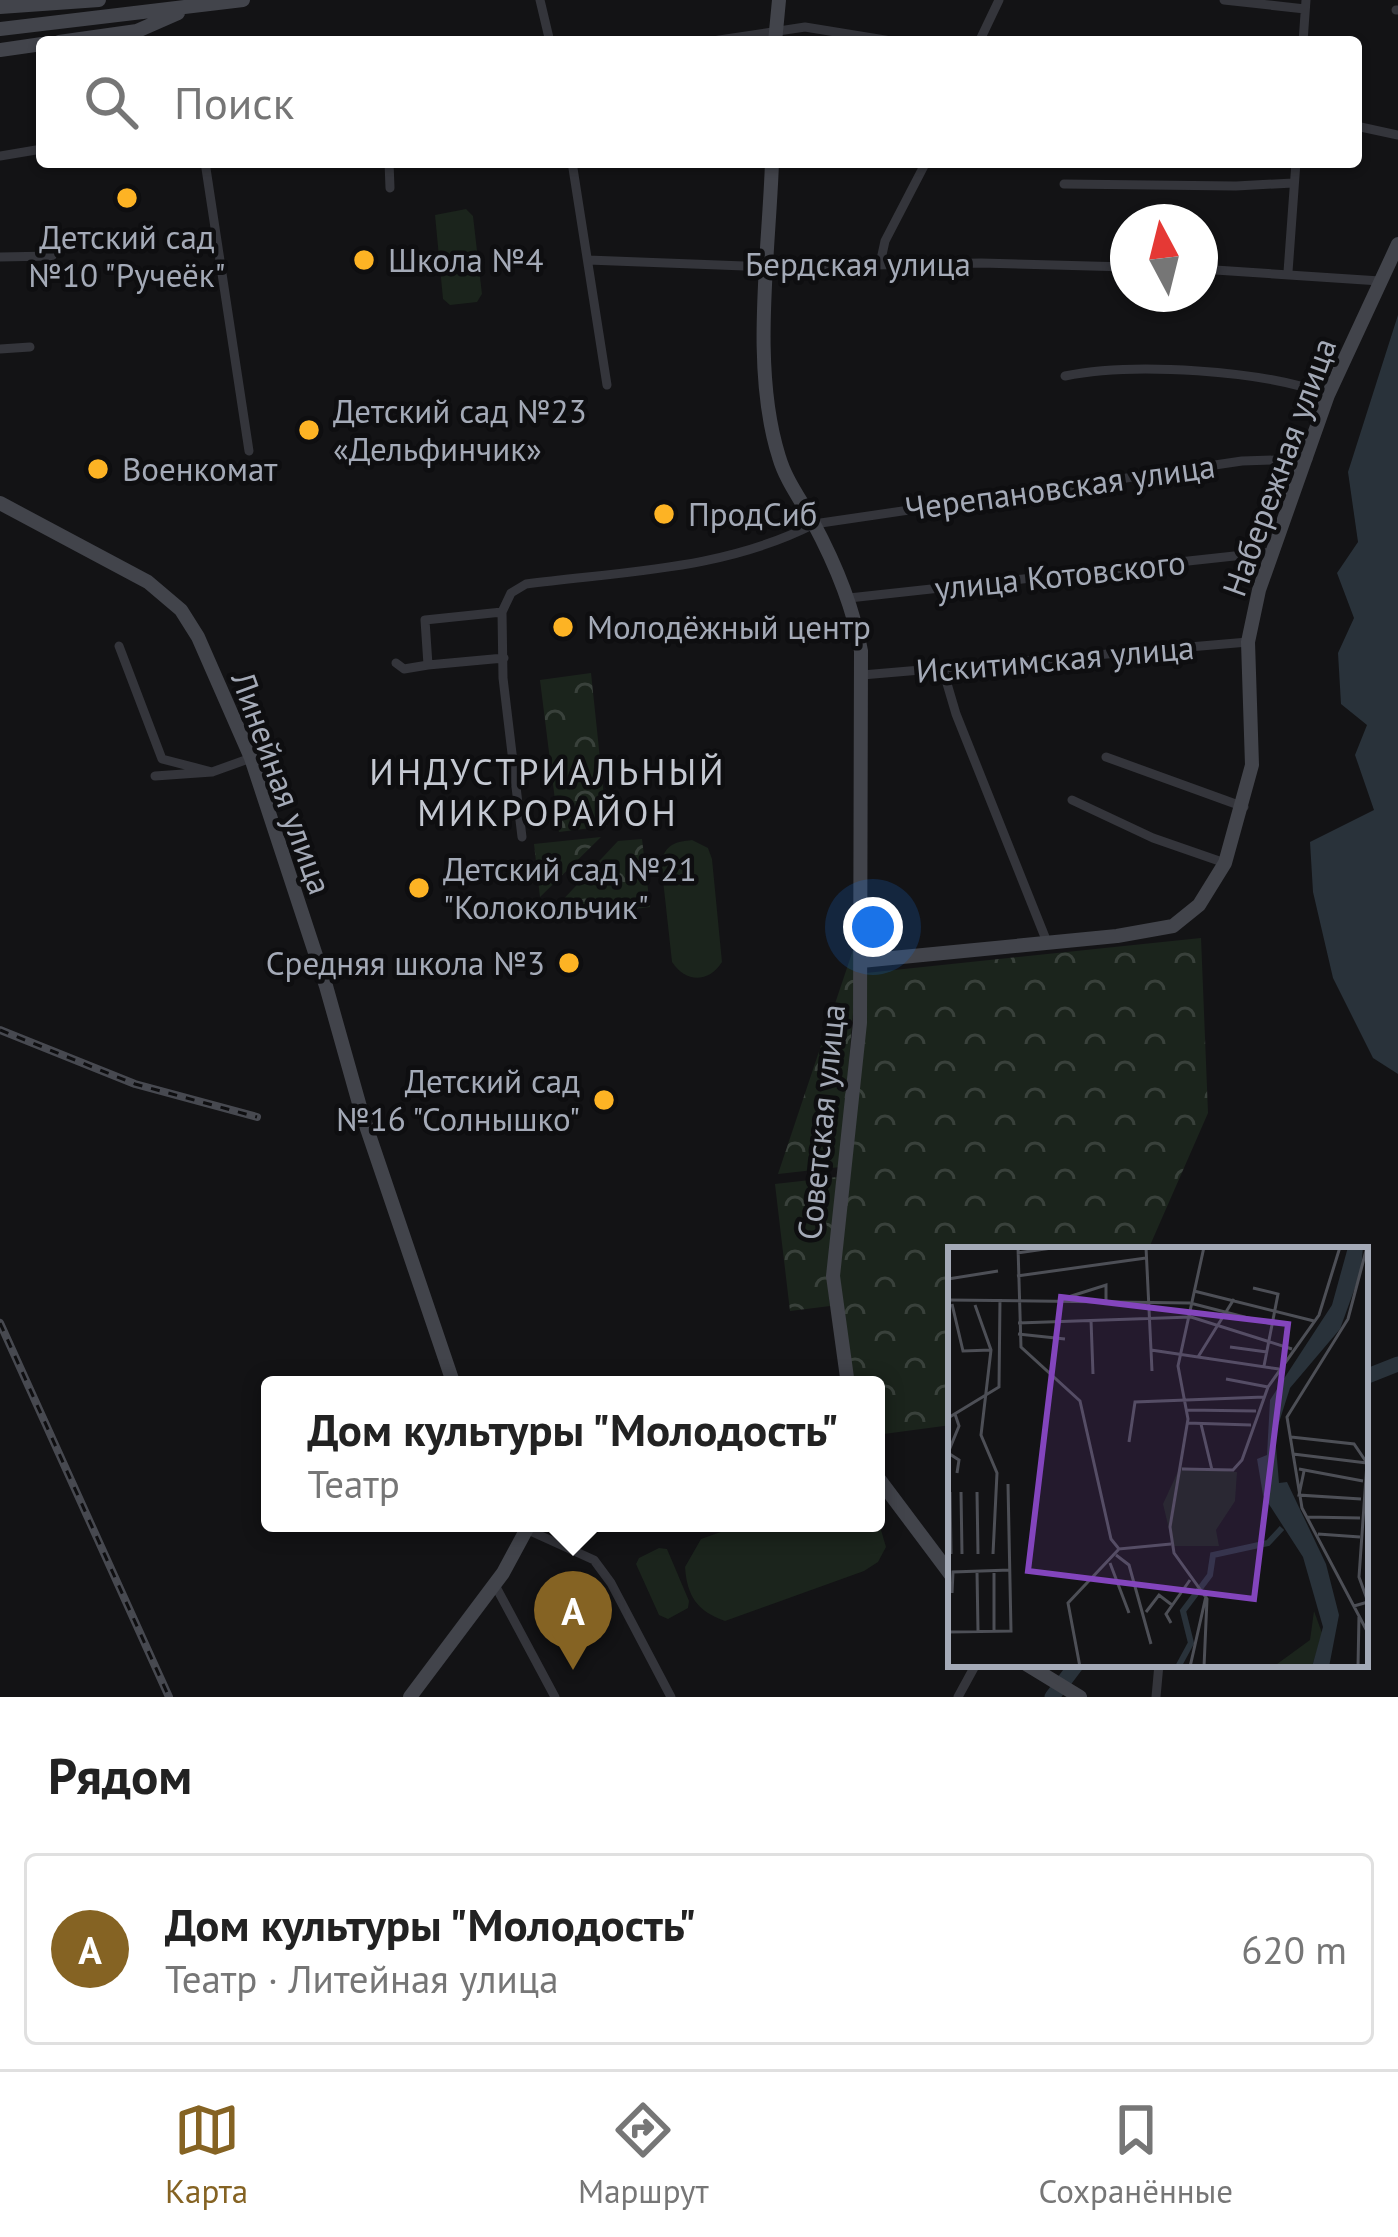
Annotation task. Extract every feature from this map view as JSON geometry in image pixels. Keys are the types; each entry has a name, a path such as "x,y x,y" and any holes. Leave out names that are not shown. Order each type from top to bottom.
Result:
{"main road":[{"path":"0,8 99,0"},
{"path":"0,29 243,0"},
{"path":"776,36 779,0"},
{"path":"102,36 137,31 193,3"},
{"path":"0,50 36,45"},
{"name":"Советская улица","path":"772,168 767,392 776,444 785,476 849,598 862,675 860,1023 832,1276 847,1376"},
{"name":"Набережная улица","path":"862,961 1117,936 1173,926 1199,905 1225,862 1244,807 1254,737 1248,642 1271,552 1328,395 1398,244"},
{"name":"Линейная улица","path":"0,503 125,568 173,601 236,707 362,1114 451,1376"},
{"path":"885,1487 948,1571"},
{"path":"410,1697 463,1640 525,1532"},
{"path":"1032,1667 1081,1697"}],"street":[{"path":"540,0 549,36"},
{"path":"982,36 999,0"},
{"path":"1224,0 1305,4 1303,36"},
{"path":"776,36 805,28 858,36"},
{"path":"1362,127 1398,135"},
{"path":"0,156 36,150"},
{"path":"206,168 249,451"},
{"path":"389,168 390,188"},
{"path":"573,168 607,385"},
{"path":"880,264 885,241 923,168"},
{"path":"1288,272 1295,168"},
{"path":"1064,184 1293,183"},
{"path":"0,257 52,256"},
{"name":"Бердская улица","path":"588,260 769,267 1110,267"},
{"path":"1218,270 1380,281"},
{"path":"0,349 30,347"},
{"path":"1065,376 1098,369 1243,375 1294,381 1328,395"},
{"name":"Черепановская улица","path":"502,612 511,593 526,584 701,564 777,543 814,524 1242,460 1308,459"},
{"name":"улица Котовского","path":"849,598 1271,552"},
{"path":"428,665 425,620 502,612 522,836"},
{"name":"Искитимская улица","path":"862,675 1248,642"},
{"path":"119,646 162,759 212,772"},
{"path":"396,663 404,669 504,658"},
{"path":"944,670 956,714 1047,942"},
{"path":"1106,757 1244,807"},
{"path":"154,776 212,772 251,758"},
{"path":"1072,800 1134,830 1225,862"},
{"path":"540,1532 594,1560 671,1697"},
{"path":"494,1585 555,1697"},
{"path":"958,1697 974,1667"},
{"path":"1156,1697 1159,1667"}],"green space":[{"path":"466,209 473,216 482,294 477,302 450,305 443,299 435,215"},
{"path":"591,673 607,826 559,832 540,680"},
{"path":"601,837 540,897 534,844"},
{"path":"642,839 650,907 543,921 618,841"},
{"path":"692,840 708,848 712,859 722,962 710,974 697,978 683,974 672,962 661,862 672,845"},
{"path":"1201,938 1208,1113 1149,1247 948,1247 948,1425 885,1434 885,1376 851,1376 835,1279 866,973"},
{"path":"853,950 858,953 840,1167 778,1174"},
{"path":"837,1177 827,1277 830,1306 790,1311 775,1184"},
{"path":"721,1532 882,1532 886,1547 878,1562 864,1571 725,1621 701,1607 688,1586 685,1567 701,1539"},
{"path":"659,1548 667,1549 689,1601 688,1608 668,1619 659,1615 636,1564"}],"shaded area":[{"path":"1398,315 1398,1074 1373,1058 1333,978 1313,892 1310,842 1374,810 1355,755 1367,725 1341,704 1338,653 1354,618 1337,573 1358,542 1348,472"}],"waterway":[{"path":"1368,1376 1398,1364"},
{"path":"1052,1697 1075,1667"}],"railway":[{"path":"0,1030 135,1084 257,1117"},
{"path":"0,1323 169,1697"}],"place":[{"name":"Детский сад №10 \"Ручеёк\"","path":"127,198"},
{"name":"Школа №4","path":"364,260"},
{"name":"Детский сад №23 «Дельфинчик»","path":"309,430"},
{"name":"Военкомат","path":"98,469"},
{"name":"ПродСиб","path":"664,514"},
{"name":"Молодёжный центр","path":"563,627"},
{"name":"Детский сад №21 \"Колокольчик\"","path":"419,888"},
{"name":"Средняя школа №3","path":"569,963"},
{"name":"Детский сад №16 \"Солнышко\"","path":"604,1100"},
{"name":"Дом культуры \"Молодость\"","path":"573,1670"}],"district":[{"name":"ИНДУСТРИАЛЬНЫЙ МИКРОРАЙОН","path":"548,792"}]}
